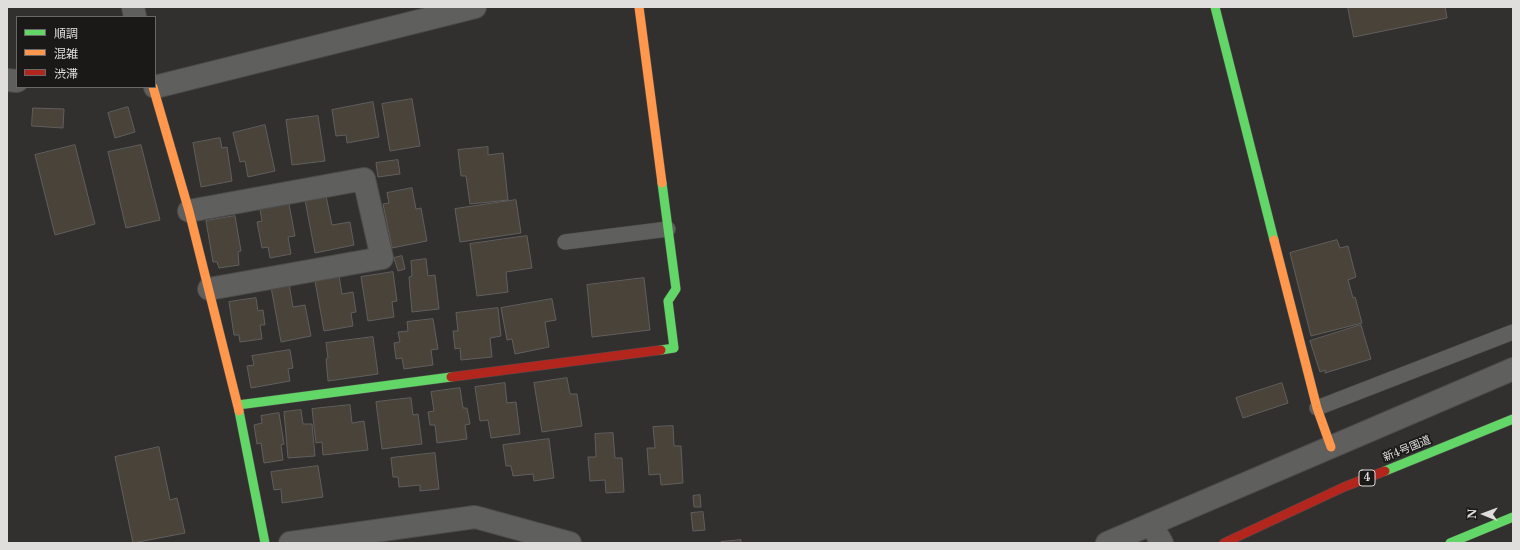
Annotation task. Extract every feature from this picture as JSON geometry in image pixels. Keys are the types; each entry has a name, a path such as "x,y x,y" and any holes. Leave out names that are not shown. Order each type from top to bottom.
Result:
{"main road":[{"path":"238,405 674,348 668,301 676,290 639,7"},
{"path":"1215,7 1317,408 1330,447"},
{"path":"154,88 189,211 238,405 265,543"},
{"name":"新4号国道","path":"1224,543 1344,487 1513,419"},
{"path":"1450,543 1513,517"}],"street":[{"path":"156,87 475,7"},
{"path":"189,211 364,180 382,258 209,289"},
{"path":"1107,543 1513,369"},
{"path":"290,543 475,517 570,543"},
{"path":"1151,524 1162,543"}],"lane":[{"path":"564,242 668,228"},
{"path":"1317,408 1513,332"}],"building":[{"path":"1348,7 1445,7 1447,18 1354,37"},
{"path":"412,99 420,146 390,151 382,104"},
{"path":"373,102 379,137 347,143 346,135 336,136 332,110"},
{"path":"128,107 135,132 115,138 108,113"},
{"path":"33,108 64,109 63,128 32,126"},
{"path":"318,116 325,161 292,165 286,120"},
{"path":"265,125 275,171 248,177 245,161 240,162 233,133"},
{"path":"220,138 222,148 227,147 232,181 201,187 193,143"},
{"path":"75,145 95,224 55,235 35,155"},
{"path":"141,145 160,220 126,228 108,152"},
{"path":"488,147 488,155 503,153 508,200 470,204 466,176 461,176 458,150"},
{"path":"398,160 400,174 378,177 376,163"},
{"path":"412,188 416,209 421,208 427,241 392,248 383,204 389,203 387,193"},
{"path":"326,196 332,225 350,222 354,245 315,253 305,200"},
{"path":"516,200 521,233 460,242 455,209"},
{"path":"289,204 295,236 288,237 291,254 270,258 268,247 262,248 257,222 262,221 260,210"},
{"path":"235,216 241,251 238,252 239,265 219,268 217,262 213,262 206,221"},
{"path":"527,236 532,268 506,272 508,292 477,296 470,244"},
{"path":"1337,240 1340,248 1348,246 1356,277 1348,280 1353,298 1355,297 1362,323 1311,336 1290,253"},
{"path":"402,256 405,269 398,271 394,258"},
{"path":"426,259 428,276 435,275 439,309 412,312 409,277 412,276 411,261"},
{"path":"393,272 397,301 392,302 394,317 368,321 361,277"},
{"path":"339,276 342,294 353,292 356,312 351,313 353,326 324,331 315,281"},
{"path":"644,278 650,330 592,337 587,285"},
{"path":"289,284 293,307 305,305 311,336 281,342 271,287"},
{"path":"256,298 258,311 263,310 265,325 260,325 262,339 240,342 239,335 234,335 229,302"},
{"path":"552,299 556,320 545,322 549,347 515,354 512,339 507,340 501,308"},
{"path":"498,308 501,336 490,338 492,357 461,360 460,348 455,349 453,331 458,331 456,313"},
{"path":"433,319 438,349 431,350 433,365 404,369 402,358 396,359 394,343 400,342 398,332 408,331 407,322"},
{"path":"1361,325 1371,359 1325,373 1325,370 1320,372 1310,341"},
{"path":"373,337 378,374 328,381 326,359 328,358 326,343"},
{"path":"290,350 293,368 288,369 290,381 251,388 247,366 254,365 252,356"},
{"path":"567,378 570,394 577,394 582,426 542,432 534,383"},
{"path":"505,383 507,403 516,402 520,434 491,438 488,420 480,421 475,387"},
{"path":"1282,383 1288,403 1243,418 1236,398"},
{"path":"460,388 463,408 467,408 470,424 465,425 467,439 437,443 435,425 430,425 428,412 434,411 431,392"},
{"path":"411,398 413,415 418,414 422,444 382,449 376,402"},
{"path":"350,405 352,423 364,421 368,450 323,455 322,442 316,443 312,409"},
{"path":"301,410 303,424 312,424 315,456 288,458 284,412"},
{"path":"279,413 284,444 281,445 283,460 264,463 261,443 257,444 254,425 262,423 261,416"},
{"path":"673,426 674,446 681,446 683,483 661,485 660,474 649,475 647,448 655,448 653,427"},
{"path":"613,433 615,458 622,458 624,492 606,493 605,480 590,481 588,457 596,457 595,434"},
{"path":"549,439 554,478 534,481 533,474 513,476 511,466 506,466 503,445"},
{"path":"159,447 170,500 177,498 185,533 133,543 115,457"},
{"path":"435,453 439,489 420,491 420,485 399,487 398,477 393,477 391,458"},
{"path":"318,466 323,497 282,503 281,489 274,490 271,472"},
{"path":"700,495 701,507 694,507 693,496"},
{"path":"703,512 705,530 693,531 691,513"},
{"path":"741,540 741,543 721,543 721,542"}],"traffic: fast":[{"path":"1215,7 1274,240"},
{"path":"661,350 674,348 668,301 676,289 662,183"},
{"path":"238,405 451,377"},
{"path":"239,411 265,543"},
{"path":"1385,471 1513,419"},
{"path":"1450,543 1513,517"}],"traffic: slow":[{"path":"639,7 662,183"},
{"path":"153,88 189,211 239,411"},
{"path":"1274,240 1317,408 1331,447"}],"traffic: jam":[{"path":"451,377 661,350"},
{"path":"1224,543 1344,487 1385,471"}]}
